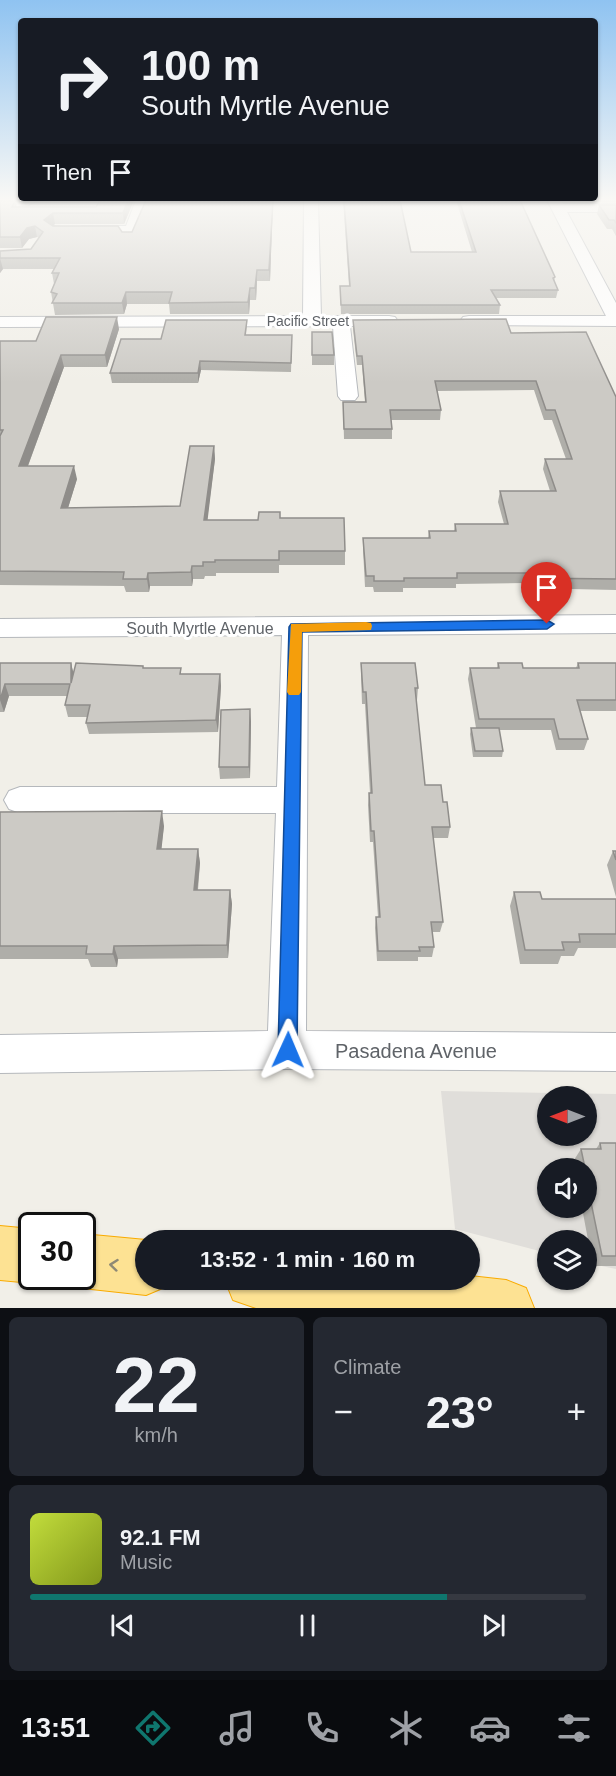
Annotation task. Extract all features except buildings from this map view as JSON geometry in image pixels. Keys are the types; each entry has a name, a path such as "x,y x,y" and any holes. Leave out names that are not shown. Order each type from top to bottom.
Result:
{"highway":[{"path":"0,1253 18,1255"},
{"path":"96,1263 135,1267"},
{"path":"343,1290 506,1308"}],"street":[{"path":"312,261 312,321"},
{"path":"448,321 616,320 586,261"},
{"path":"341,321 348,396"},
{"name":"Pacific Street","path":"0,322 400,321"},
{"name":"South Myrtle Avenue","path":"0,628 616,624"},
{"path":"288,1050 296,627"},
{"path":"20,800 292,800"},
{"name":"Pasadena Avenue","path":"0,1054 288,1050 616,1052"}],"shaded area":[{"path":"441,1091 537,1093 537,1146 597,1146 597,1094 616,1094 616,1269 597,1265 597,1230 537,1230 537,1250 480,1236 480,1230 455,1229"}],"slow traffic":[{"path":"294,692 296,627 366,626"}],"route":[{"path":"288,1050 296,627 547,624"}]}
